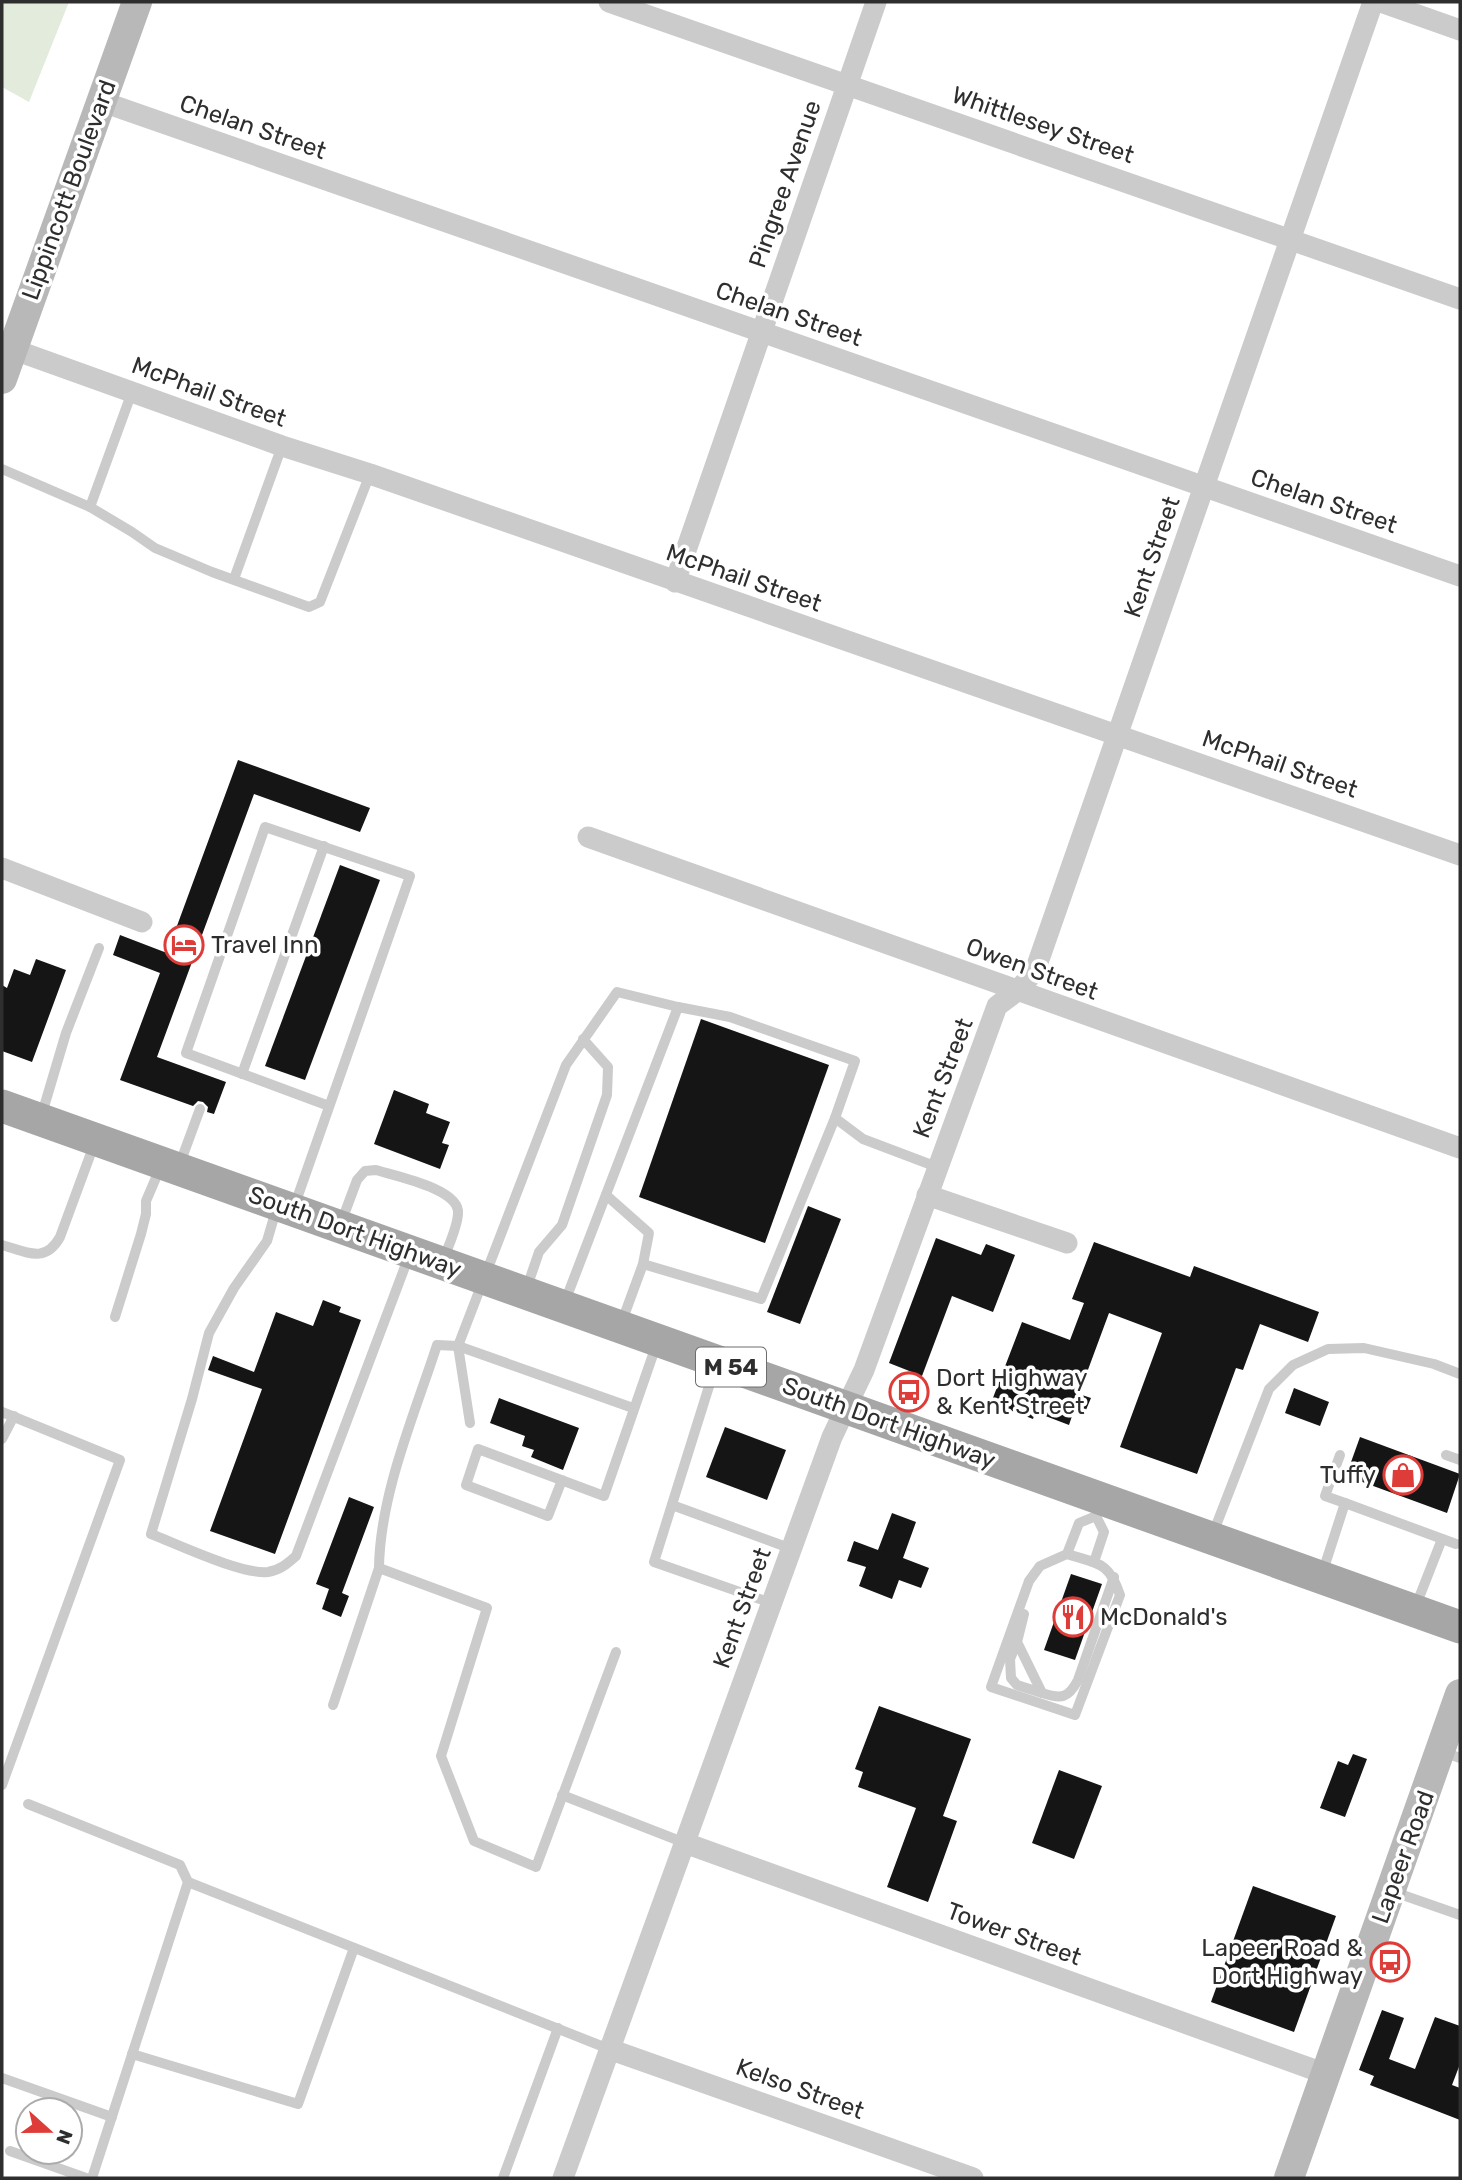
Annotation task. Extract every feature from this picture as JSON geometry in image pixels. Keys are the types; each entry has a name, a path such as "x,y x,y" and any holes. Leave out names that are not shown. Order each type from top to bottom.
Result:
{"main road":[{"name":"Lippincott Boulevard","path":"2,379 137,2"},
{"name":"South Dort Highway","path":"2,1106 845,1407 1098,1508 1211,1538 1460,1628"},
{"name":"Lapeer Road","path":"1289,2178 1391,1891 1450,1755 1460,1694"}],"street":[{"name":"Whittlesey Street","path":"609,2 1460,299"},
{"name":"Pingree Avenue","path":"675,582 876,2"},
{"name":"Kent Street","path":"563,2178 771,1603 845,1407 864,1370 998,1006 1017,991 1035,971 1373,2"},
{"path":"1381,2 1460,30"},
{"name":"Chelan Street","path":"100,102 1460,576"},
{"name":"McPhail Street","path":"12,349 282,446 370,474 1460,855"},
{"name":"Owen Street","path":"588,837 1460,1148"},
{"path":"2,868 142,922"},
{"path":"927,1195 1067,1243"},
{"name":"Tower Street","path":"685,1843 1326,2074"},
{"name":"Kelso Street","path":"609,2049 973,2178"}],"lane":[{"path":"90,507 132,392"},
{"path":"234,579 282,446"},
{"path":"2,469 90,507 155,548 309,607 320,602 370,474"},
{"path":"329,1106 186,1053 265,827 410,876 329,1106 285,1207 267,1241 234,1288 209,1333 151,1534 241,1569 266,1572 283,1568 296,1556 411,1252"},
{"path":"242,1074 324,846"},
{"path":"40,1119 66,1033 99,947"},
{"path":"470,1423 458,1346 566,1065 617,992 730,1017 855,1061 835,1118 761,1299 643,1264"},
{"path":"563,1306 678,1007"},
{"path":"525,1293 539,1252 562,1225 607,1095 608,1067 583,1039"},
{"path":"212,1077 218,1065"},
{"path":"115,1317 144,1224 146,1200 170,1166 200,1109"},
{"path":"835,1118 863,1139 937,1167"},
{"path":"2,1245 40,1255 53,1249 60,1237 96,1139"},
{"path":"340,1227 357,1180 365,1171 376,1170 446,1193 456,1202 459,1212 442,1263"},
{"path":"606,1195 649,1233 643,1264 620,1327"},
{"path":"562,1480 548,1516 466,1485 478,1449 562,1480 604,1496 657,1340"},
{"path":"333,1705 379,1568 379,1542 397,1468 438,1346 458,1346 633,1408"},
{"path":"1211,1538 1269,1389 1293,1365 1328,1349 1364,1348 1434,1364 1460,1374"},
{"path":"717,1362 654,1562 771,1603"},
{"path":"2,1412 120,1460 2,1785"},
{"path":"2,1439 15,1416"},
{"path":"1340,1455 1325,1496 1443,1539 1459,1542"},
{"path":"1446,1455 1460,1460"},
{"path":"1321,1578 1345,1503"},
{"path":"672,1505 792,1549"},
{"path":"1067,1555 1079,1523 1098,1508 1104,1532 1094,1562"},
{"path":"1414,1611 1443,1539"},
{"path":"1067,1555 1094,1562 1103,1566 1114,1577 1120,1595 1075,1715 991,1688 1029,1581 1040,1566 1067,1555"},
{"path":"379,1568 486,1608 441,1756 474,1841 536,1867 616,1652"},
{"path":"1021,1605 1024,1614 1010,1659 1011,1678 1017,1685 1055,1697 1072,1692 1114,1577"},
{"path":"1017,1642 1042,1693"},
{"path":"562,1795 685,1843"},
{"path":"28,1804 180,1865 188,1882 609,2049"},
{"path":"92,2178 188,1882"},
{"path":"1391,1891 1460,1915"},
{"path":"132,2054 298,2104 354,1948"},
{"path":"503,2178 558,2028"},
{"path":"2,2078 112,2117"},
{"path":"10,2151 86,2178"}],"shaded area":[{"path":"2,2 69,2 29,102 2,87"}],"building":[{"name":"Travel Inn","path":"238,760 370,808 360,832 254,794 157,1057 226,1082 214,1114 207,1112 208,1107 203,1102 198,1101 193,1106 120,1080 160,973 113,955 120,935 167,953"},
{"path":"340,865 380,880 305,1080 265,1066"},
{"path":"36,959 66,970 32,1062 2,1051 2,985 7,988 14,969 30,975"},
{"path":"701,1019 829,1065 765,1243 639,1197"},
{"path":"394,1090 429,1104 426,1113 450,1122 442,1143 449,1145 440,1169 374,1144"},
{"path":"808,1206 841,1219 800,1324 767,1312"},
{"path":"936,1238 981,1255 986,1244 1015,1255 993,1312 952,1296 922,1376 889,1363"},
{"path":"1094,1242 1190,1277 1194,1266 1319,1312 1308,1342 1260,1324 1243,1370 1236,1368 1197,1474 1120,1447 1162,1333 1109,1313 1079,1394 1091,1398 1083,1417 1073,1413 1069,1425 1035,1412 1033,1419 991,1403 1022,1322 1070,1340 1084,1303 1072,1299"},
{"path":"323,1300 341,1307 339,1312 361,1320 275,1554 210,1531 262,1389 208,1370 213,1356 254,1372 276,1312 313,1326"},
{"path":"1294,1388 1329,1402 1320,1426 1285,1413"},
{"path":"499,1398 579,1428 563,1470 531,1457 534,1450 522,1446 525,1436 490,1423"},
{"path":"725,1427 786,1450 767,1500 706,1477"},
{"name":"Tuffy","path":"1360,1437 1460,1474 1447,1513 1346,1476"},
{"path":"349,1497 374,1507 342,1593 349,1596 341,1617 322,1609 329,1589 316,1584"},
{"path":"892,1513 916,1522 903,1558 929,1568 921,1588 899,1580 892,1599 859,1586 866,1567 847,1561 854,1541 878,1550"},
{"name":"McDonald's","path":"1071,1574 1102,1584 1075,1660 1044,1650"},
{"path":"879,1706 971,1739 943,1816 957,1821 928,1902 887,1887 916,1808 858,1787 863,1772 855,1769"},
{"path":"1353,1754 1367,1759 1345,1817 1320,1808 1338,1761 1348,1765"},
{"path":"1059,1770 1102,1786 1074,1859 1032,1843"},
{"path":"1253,1886 1336,1916 1294,2032 1211,2002"},
{"path":"1382,2010 1404,2018 1389,2059 1415,2069 1435,2017 1460,2026 1460,2064 1452,2085 1460,2088 1460,2120 1370,2085 1374,2076 1359,2070"}],"place":[{"name":"Travel Inn","path":"184,945"},
{"name":"Dort Highway & Kent Street","path":"909,1392"},
{"name":"Tuffy","path":"1403,1475"},
{"name":"McDonald's","path":"1073,1617"},
{"name":"Lapeer Road & Dort Highway","path":"1390,1962"}]}
